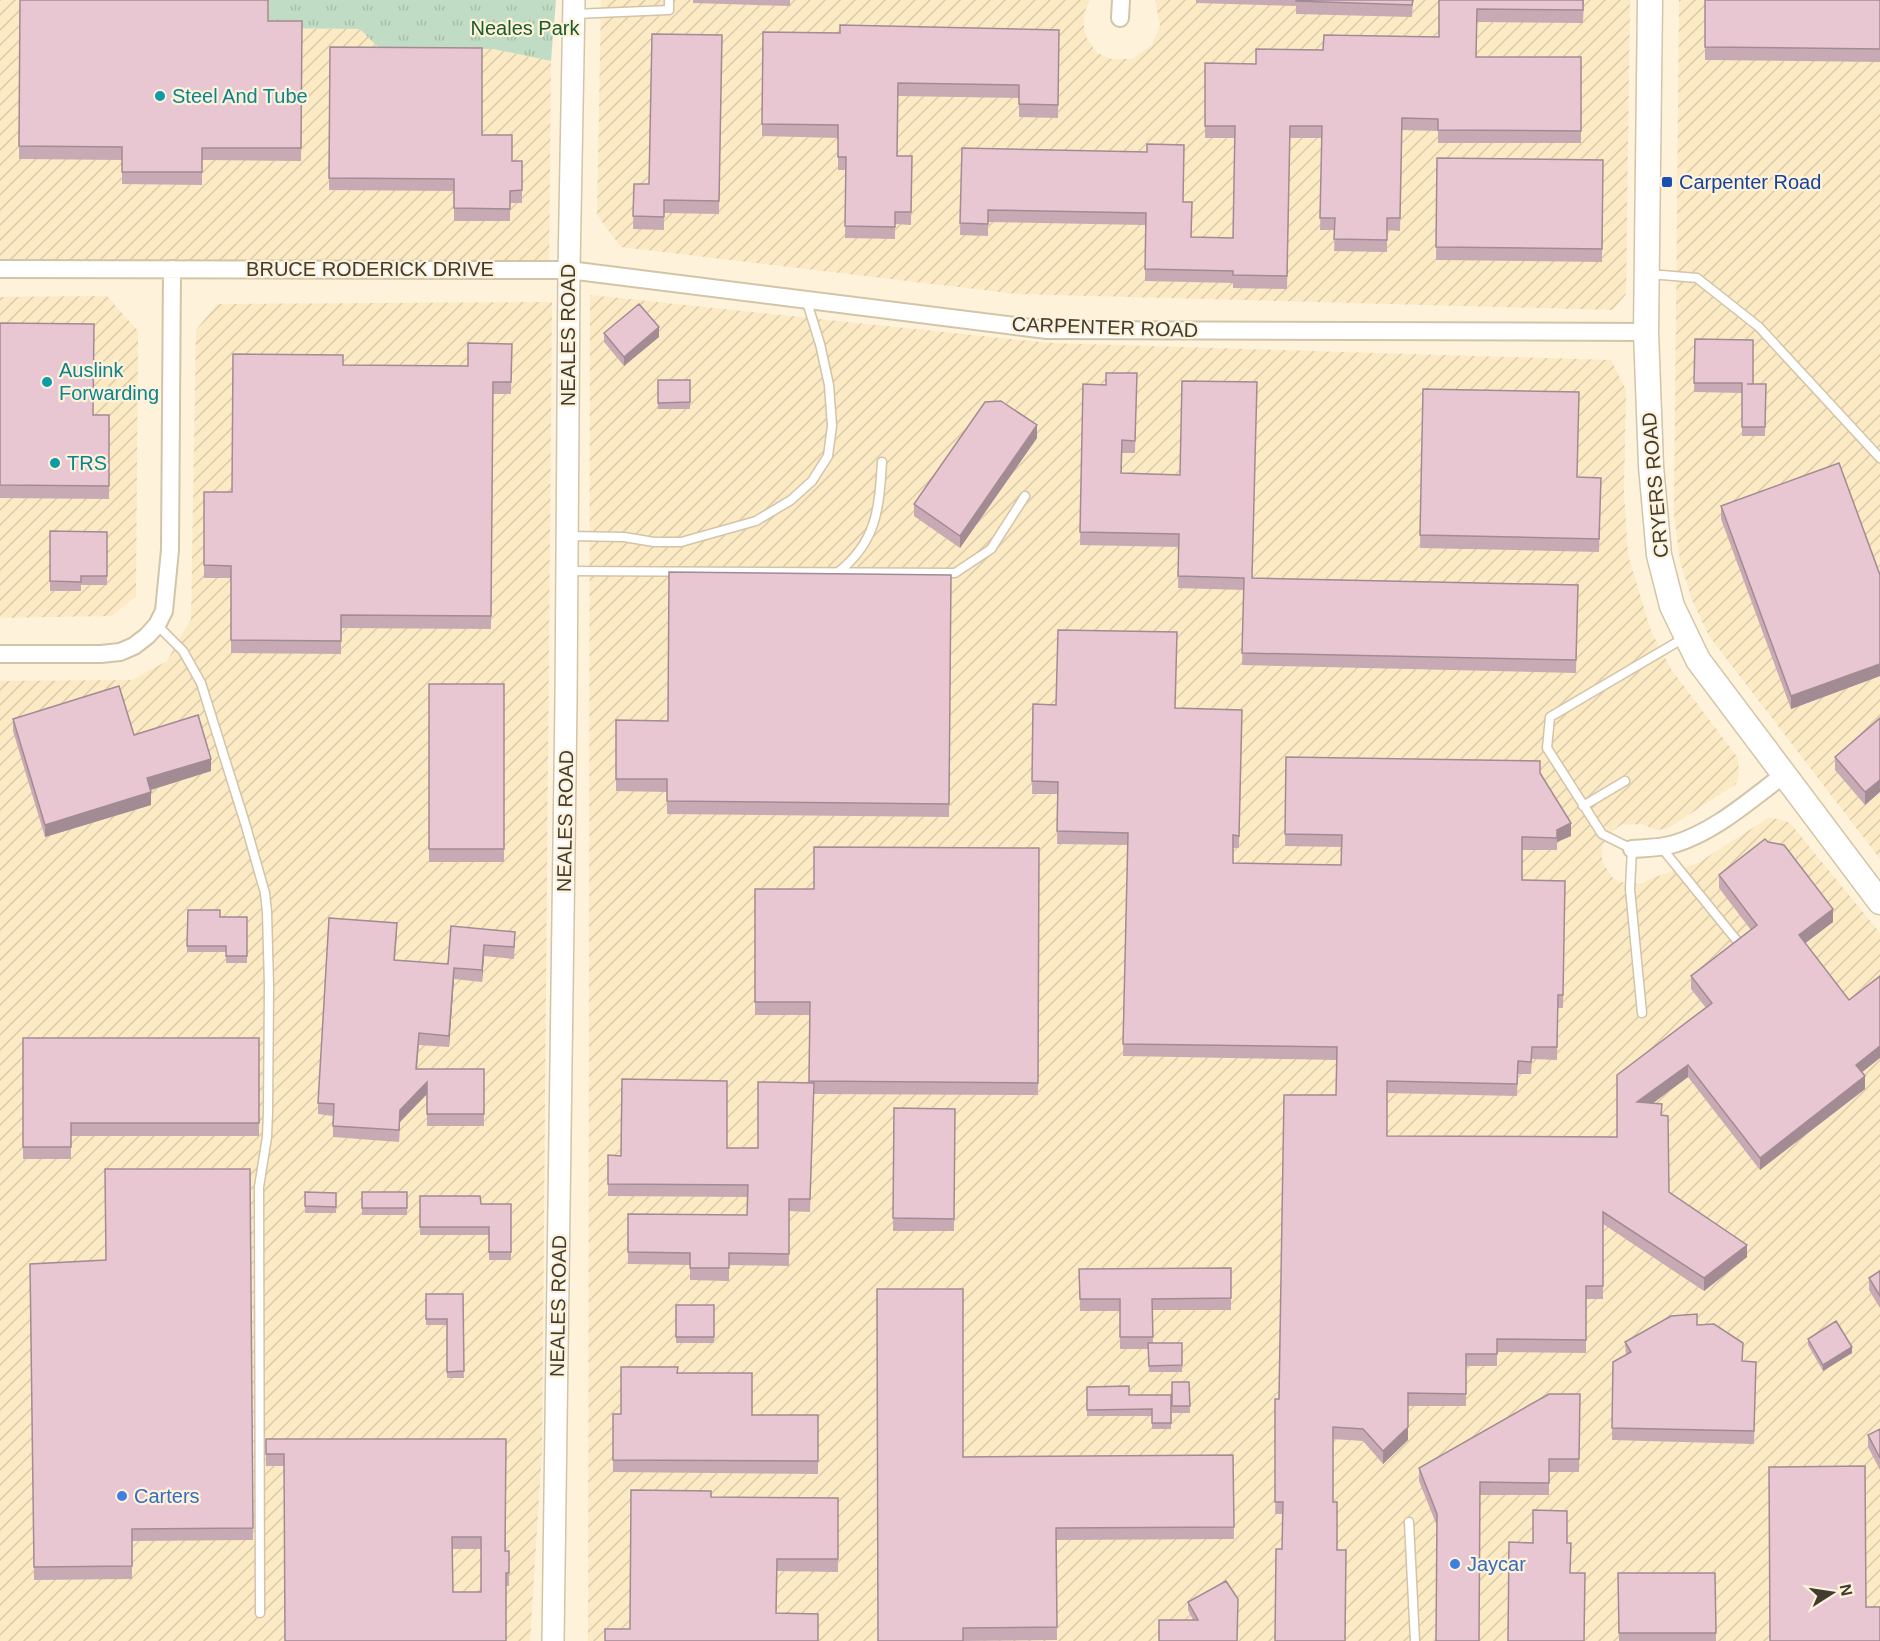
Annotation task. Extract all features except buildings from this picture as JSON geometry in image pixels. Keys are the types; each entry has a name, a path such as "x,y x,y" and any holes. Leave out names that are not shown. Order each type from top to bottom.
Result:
{"main road":[{"name":"CRYERS ROAD","path":"1650,0 1646,332 1652,474 1659,555 1672,606 1698,660 1880,902"}],"street":[{"path":"1120,0 1120,18"},
{"name":"NEALES ROAD","path":"553,1641 573,7"},
{"path":"0,654 120,652 134,646 147,636 157,626 164,611 170,550 172,268"},
{"name":"BRUCE RODERICK DRIVE","path":"0,269 569,270"},
{"name":"CARPENTER ROAD","path":"569,270 1047,330 1646,332"},
{"path":"1632,849 1672,845 1692,837 1714,825 1785,774"}],"lane":[{"path":"573,7 669,10 669,0"},
{"path":"1646,274 1697,278 1706,285 1758,327 1880,458"},
{"path":"567,536 624,537 654,542 681,542 756,522 791,500 812,481 828,456 832,426 829,385 820,344 806,299"},
{"path":"836,573 851,562 867,540 879,506 882,462"},
{"path":"567,571 955,573 991,549 1025,495"},
{"path":"157,626 183,651 201,683 245,823 265,893 267,912 269,1002 267,1137 260,1187 260,1613"},
{"path":"1642,1013 1630,889 1632,849 1602,834 1546,748 1550,717 1687,637"},
{"path":"1583,806 1625,781"},
{"path":"1661,846 1738,942"},
{"path":"1409,1522 1415,1641"}],"shaded area":[{"path":"0,0 269,0 269,28 361,29 378,47 493,49 551,61 549,268 0,266"},
{"path":"601,0 1090,0 1084,13 1087,39 1097,53 1111,59 1132,59 1152,45 1160,25 1155,0 1630,0 1626,294 1613,310 1017,294 621,247 597,215"},
{"path":"1679,0 1880,0 1880,859 1709,636 1692,600 1680,561 1674,514"},
{"path":"590,295 1050,343 1611,360 1626,390 1624,491 1628,555 1651,631 1671,669 1738,758 1739,775 1736,784 1667,829 1656,830 1642,824 1621,825 1608,834 1602,847 1602,861 1612,877 1619,882 1640,884 1698,863 1768,818 1779,819 1790,823 1880,933 1880,1641 588,1641"},
{"path":"107,296 138,331 136,597 111,616 0,618 0,297"},
{"path":"552,302 542,1450 530,1641 0,1641 0,681 132,680 167,661 191,619 196,330 217,304"}],"green space":[{"name":"Neales Park","path":"269,0 556,0 551,61 493,49 378,47 360,29 268,28"}],"place":[{"name":"Steel And Tube","path":"160,96"},
{"name":"Carpenter Road","path":"1667,182"},
{"name":"Auslink Forwarding","path":"47,382"},
{"name":"TRS","path":"55,463"},
{"name":"Carters","path":"122,1496"},
{"name":"Jaycar","path":"1455,1564"}]}
